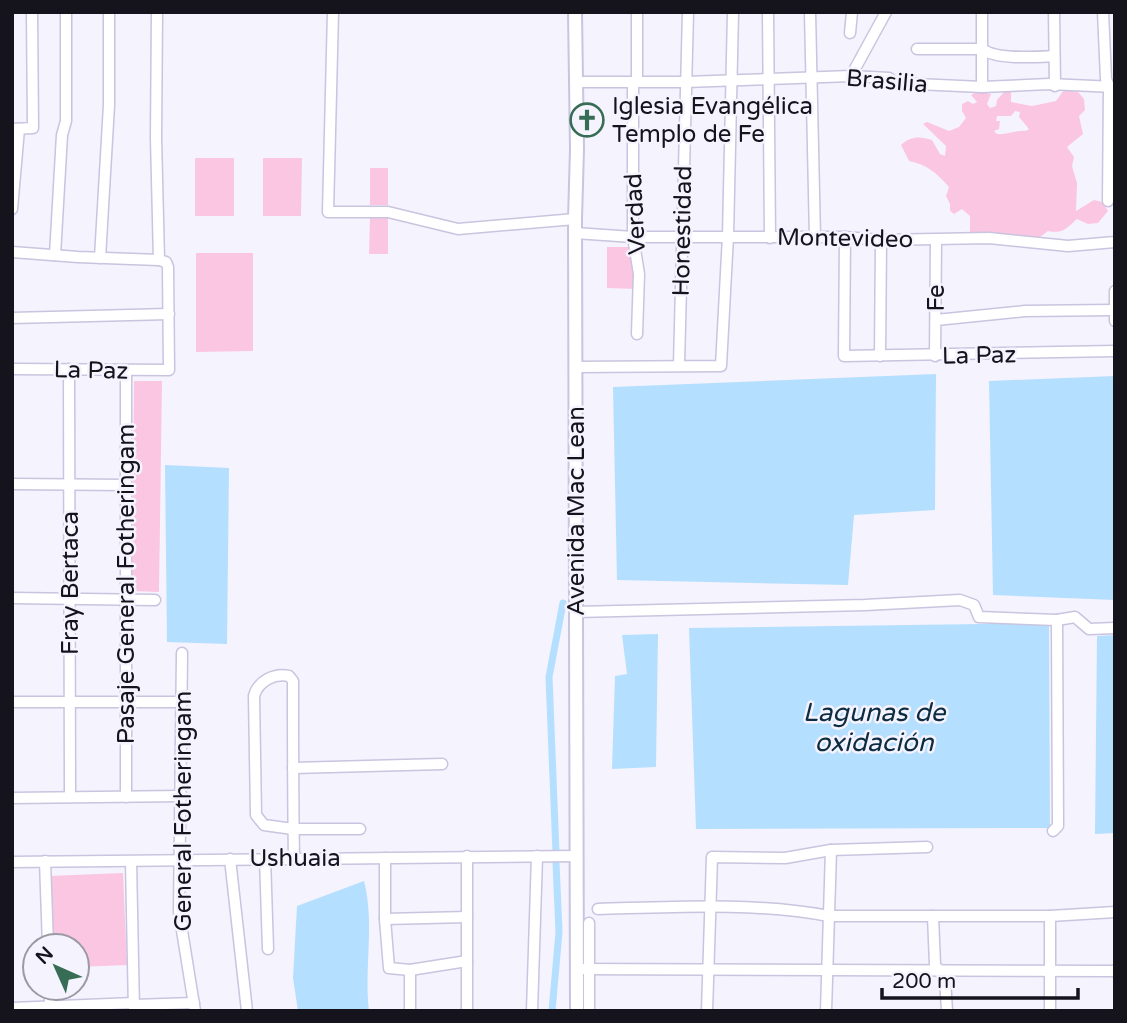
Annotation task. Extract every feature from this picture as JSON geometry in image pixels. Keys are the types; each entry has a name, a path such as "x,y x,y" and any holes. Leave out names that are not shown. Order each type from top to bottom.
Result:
{"main road":[{"name":"Avenida Mac Lean","path":"575,12 577,856 583,970 577,1011"}],"street":[{"path":"12,209 16,129 33,128 32,12"},
{"path":"55,255 62,135 66,121 66,12"},
{"path":"100,258 109,105 109,12"},
{"path":"12,318 169,314 168,268 162,261 156,138 157,12"},
{"path":"333,12 328,212 388,212 458,229 575,219"},
{"name":"Verdad","path":"637,12 637,80 633,82 633,237 639,274 637,334"},
{"name":"Honestidad","path":"679,365 688,12"},
{"path":"575,368 721,366 733,12"},
{"path":"768,12 770,237"},
{"path":"810,12 815,237"},
{"path":"850,33 852,12"},
{"path":"851,76 886,12"},
{"path":"982,12 982,87"},
{"path":"1054,12 1055,86"},
{"path":"1103,12 1110,40 1106,79 1112,87 1108,201"},
{"path":"917,50 982,49 987,53 1017,58 1054,56"},
{"name":"Brasilia","path":"576,82 685,82 851,76 889,78 895,83 982,87 1112,87"},
{"name":"Montevideo","path":"575,233 633,237 845,237 881,240 989,238 1076,247 1115,242"},
{"name":"La Paz","path":"845,237 844,356 1115,351"},
{"path":"880,356 881,240"},
{"name":"Fe","path":"935,356 936,240"},
{"path":"12,252 162,261"},
{"path":"1115,291 1115,321"},
{"path":"936,320 1025,311 1114,310"},
{"name":"La Paz","path":"12,369 169,370 169,314"},
{"name":"Fray Bertaca","path":"69,369 70,797"},
{"name":"Pasaje General Fotheringam","path":"126,371 126,797"},
{"path":"12,484 127,485"},
{"path":"12,598 155,600"},
{"path":"576,612 960,600 974,605 979,617 1057,620 1076,617 1089,629 1115,628"},
{"path":"1053,831 1058,826 1057,620"},
{"name":"General Fotheringam","path":"182,653 179,912 194,1007"},
{"path":"294,858 293,829 293,681 283,674 264,681 254,695 256,815 264,825 293,829 360,829"},
{"path":"12,702 182,702"},
{"path":"293,768 442,764"},
{"path":"12,798 182,796"},
{"path":"707,1011 712,858 785,858 831,850 927,847"},
{"path":"826,1011 831,850"},
{"path":"467,856 467,1011"},
{"path":"532,1011 537,856"},
{"name":"Ushuaia","path":"12,862 577,856"},
{"path":"265,858 268,948"},
{"path":"385,858 385,919 389,968 410,971 467,961"},
{"path":"230,859 247,1011"},
{"path":"45,861 48,932"},
{"path":"131,862 134,1006"},
{"path":"597,909 709,906 800,910 829,916 1049,916 1115,912"},
{"path":"933,916 935,965 945,978 947,1011"},
{"path":"1049,916 1050,1011"},
{"path":"385,919 467,917"},
{"path":"589,923 583,970 589,1011"},
{"path":"583,970 1115,971"},
{"path":"410,971 410,1011"},
{"path":"12,1008 194,1007"}],"shaded area":[{"path":"1064,90 1078,92 1084,99 1085,110 1079,116 1083,134 1067,147 1074,157 1072,166 1077,183 1076,211 1094,200 1102,202 1108,211 1098,223 1088,224 1077,219 1064,230 1048,231 1036,240 970,235 970,216 962,209 954,214 950,211 946,196 949,187 931,170 909,161 901,145 912,138 932,140 940,154 945,156 946,146 923,124 927,122 949,131 959,127 966,118 962,104 968,101 973,104 977,102 971,95 978,91 991,94 987,104 990,108 996,106 997,100 1004,92 1011,92 1011,102 1032,106 1056,101","holes":["1015,111 1020,112 1019,117 1029,129 1001,134 994,131 999,129 1000,121 996,121 997,116 1011,116"]},
{"path":"195,158 234,158 234,216 195,216"},
{"path":"263,158 302,158 301,216 263,216"},
{"path":"370,168 388,168 388,205 370,205"},
{"path":"370,216 388,216 388,254 369,254"},
{"path":"607,247 632,247 636,289 607,288"},
{"path":"196,253 253,253 253,351 196,352"},
{"path":"134,381 162,381 159,592 132,591"},
{"path":"123,873 127,965 91,966 91,932 51,932 49,876"}],"water":[{"path":"936,374 935,510 854,515 848,585 617,580 613,387"},
{"path":"1115,376 1115,600 993,595 989,381"},
{"path":"165,465 229,468 227,644 167,642"},
{"name":"Lagunas de oxidación","path":"1049,623 1050,828 696,829 689,628"},
{"path":"658,634 656,767 612,769 615,676 627,674 622,635"},
{"path":"1115,635 1115,833 1095,834 1097,636"},
{"path":"364,881 369,913 369,1011 298,1011 293,978 297,906"}],"waterway":[{"path":"556,853 549,677 563,603"},
{"path":"552,1011 559,932 556,863"}],"place":[{"name":"Iglesia Evangélica Templo de Fe","path":"587,120"}]}
